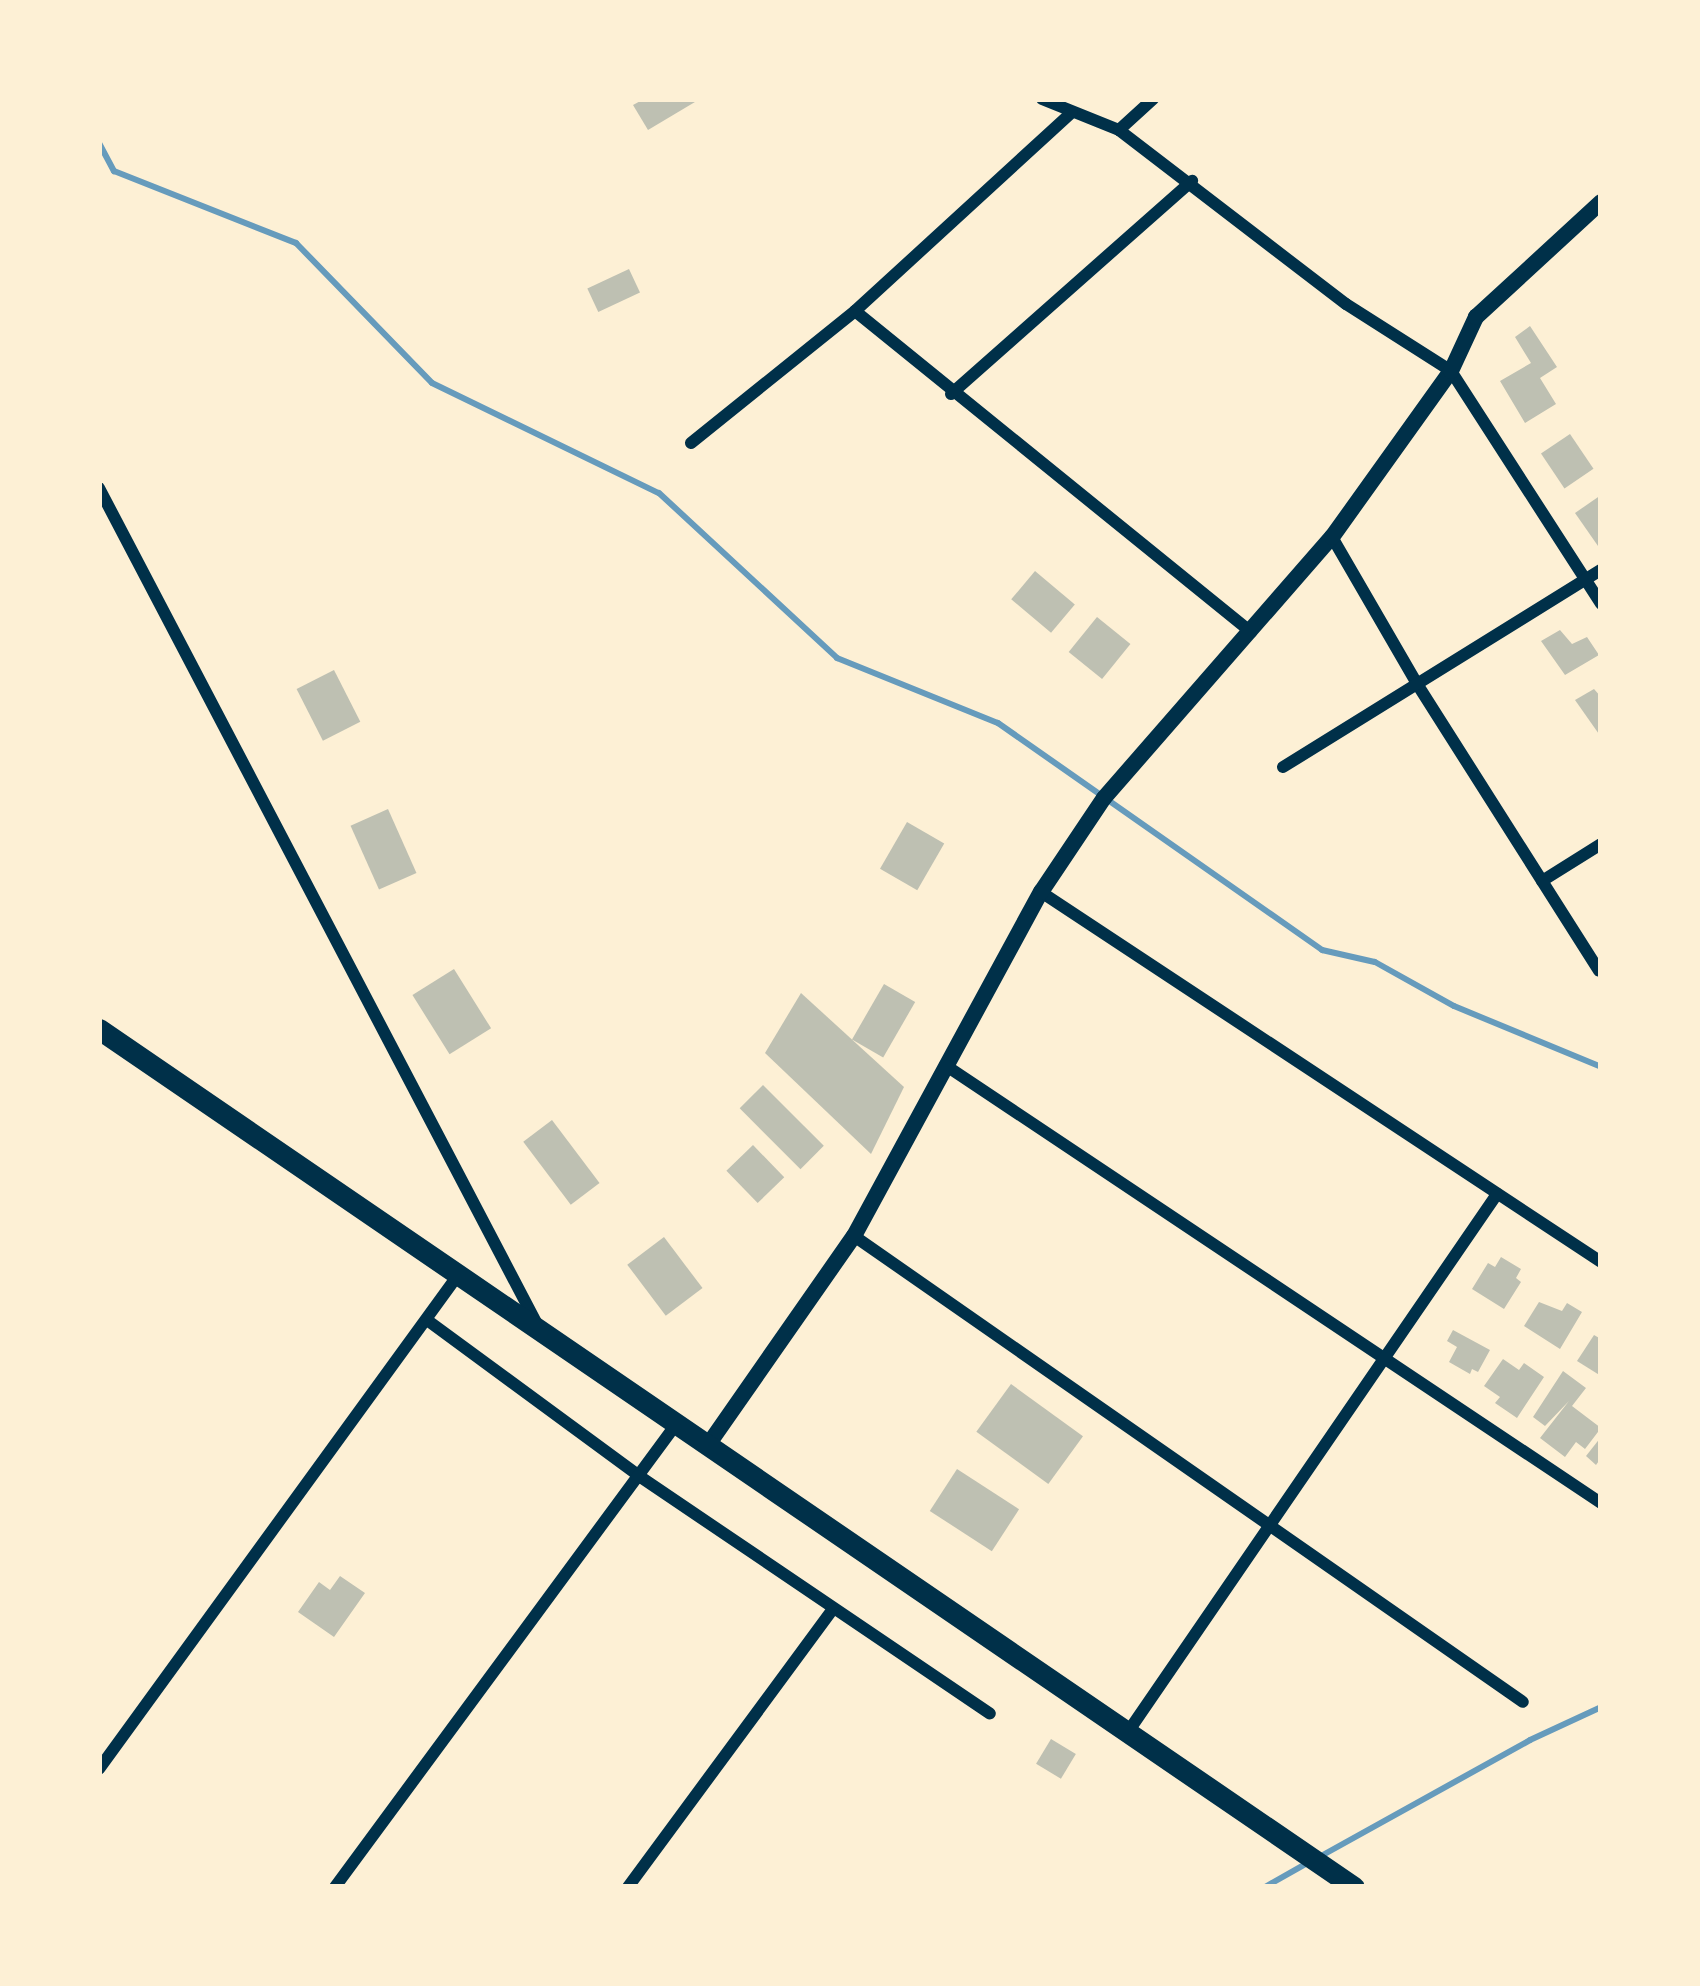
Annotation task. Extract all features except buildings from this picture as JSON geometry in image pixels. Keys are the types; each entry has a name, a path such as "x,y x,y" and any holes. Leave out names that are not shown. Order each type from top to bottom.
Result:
{"main road":[{"path":"99,1029 1130,1729 1354,1887"}],"street":[{"path":"1042,99 1119,130 1192,181 1346,304 1451,371 1601,604"},
{"path":"1119,130 1153,99"},
{"path":"691,443 855,311 1072,112"},
{"path":"951,394 1192,181"},
{"path":"708,1445 854,1236 1041,892 1104,798 1332,536 1451,371 1476,317 1601,202"},
{"path":"855,311 951,394 1251,632"},
{"path":"99,488 539,1327"},
{"path":"1332,536 1419,687 1599,971"},
{"path":"1283,766 1419,687 1601,570"},
{"path":"1542,881 1601,844"},
{"path":"1041,892 1601,1262"},
{"path":"945,1065 1601,1503"},
{"path":"1130,1729 1497,1194"},
{"path":"854,1236 1523,1702"},
{"path":"99,1769 458,1275"},
{"path":"427,1320 642,1478 989,1714"},
{"path":"335,1887 642,1478 677,1423"},
{"path":"628,1887 833,1609"}],"waterway":[{"path":"99,143 114,171 296,243 432,383 659,493 837,658 998,723 1322,950 1375,962 1454,1006 1601,1067"},
{"path":"1321,1856 1530,1740 1601,1707"},
{"path":"1265,1887 1309,1862"}]}
